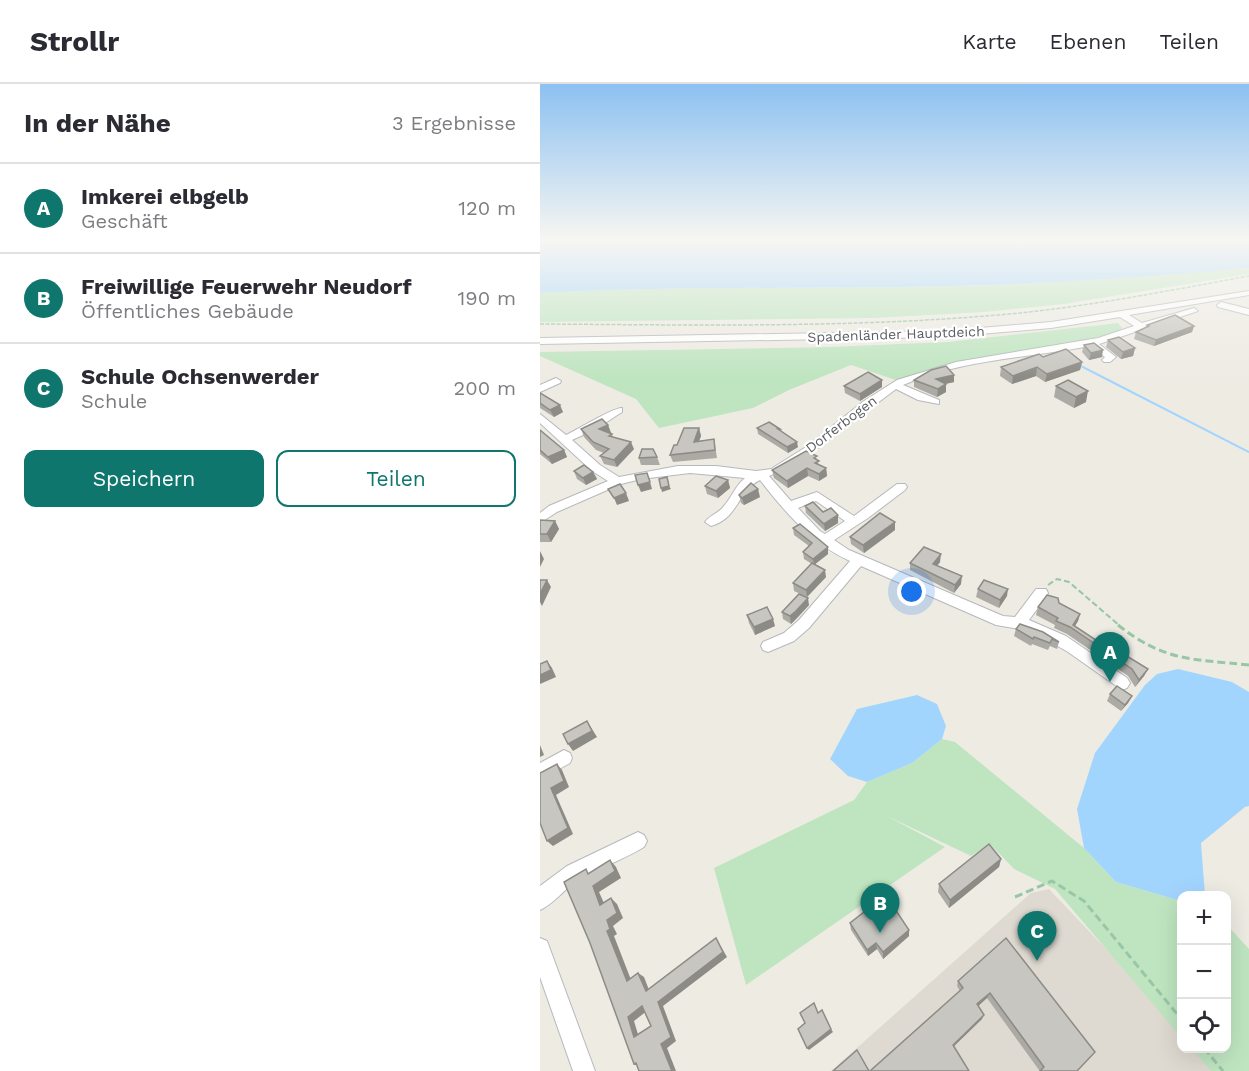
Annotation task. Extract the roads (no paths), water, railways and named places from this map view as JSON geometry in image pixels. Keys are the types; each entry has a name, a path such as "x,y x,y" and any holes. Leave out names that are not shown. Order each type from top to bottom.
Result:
{"street":[{"name":"Spadenländer Hauptdeich","path":"540,341 944,334 1051,325 1249,293"},
{"name":"Dorferbogen","path":"711,522 723,515 737,491 754,477 779,468 807,450 872,399 896,385 932,371 1120,337 1141,326 1163,319 1249,300"},
{"path":"1221,305 1249,312"},
{"path":"1123,315 1141,326"},
{"path":"1092,343 1111,357 1107,360"},
{"path":"540,389 556,381"},
{"path":"896,385 914,395 935,402"},
{"path":"566,439 592,428 618,410"},
{"path":"540,417 596,468 616,481"},
{"path":"540,519 553,509 616,481 646,473 682,468 762,475 788,507 824,540 859,560 1001,621 1033,626 1049,633 1122,683"},
{"path":"824,540 901,487"},
{"path":"788,507 817,496 853,521"},
{"path":"768,646 789,637 804,624 859,560"},
{"path":"1019,623 1041,593"},
{"path":"540,772 564,758"},
{"path":"540,900 563,878 603,857 618,853 638,841"},
{"path":"540,948 584,1071"}],"water":[{"path":"540,286 927,286 652,289 540,293"},
{"path":"1178,669 1232,682 1249,692 1249,806 1201,843 1205,891 1177,891 1177,900 1116,882 1084,848 1077,809 1095,753 1145,685 1157,674"},
{"path":"917,695 937,704 946,726 942,739 912,763 867,782 848,776 830,759 857,709"}],"waterway":[{"path":"1077,364 1249,452"}],"place":[{"name":"Imkerei elbgelb","path":"1110,682"},
{"name":"Freiwillige Feuerwehr Neudorf","path":"880,933"},
{"name":"Schule Ochsenwerder","path":"1037,961"}]}
